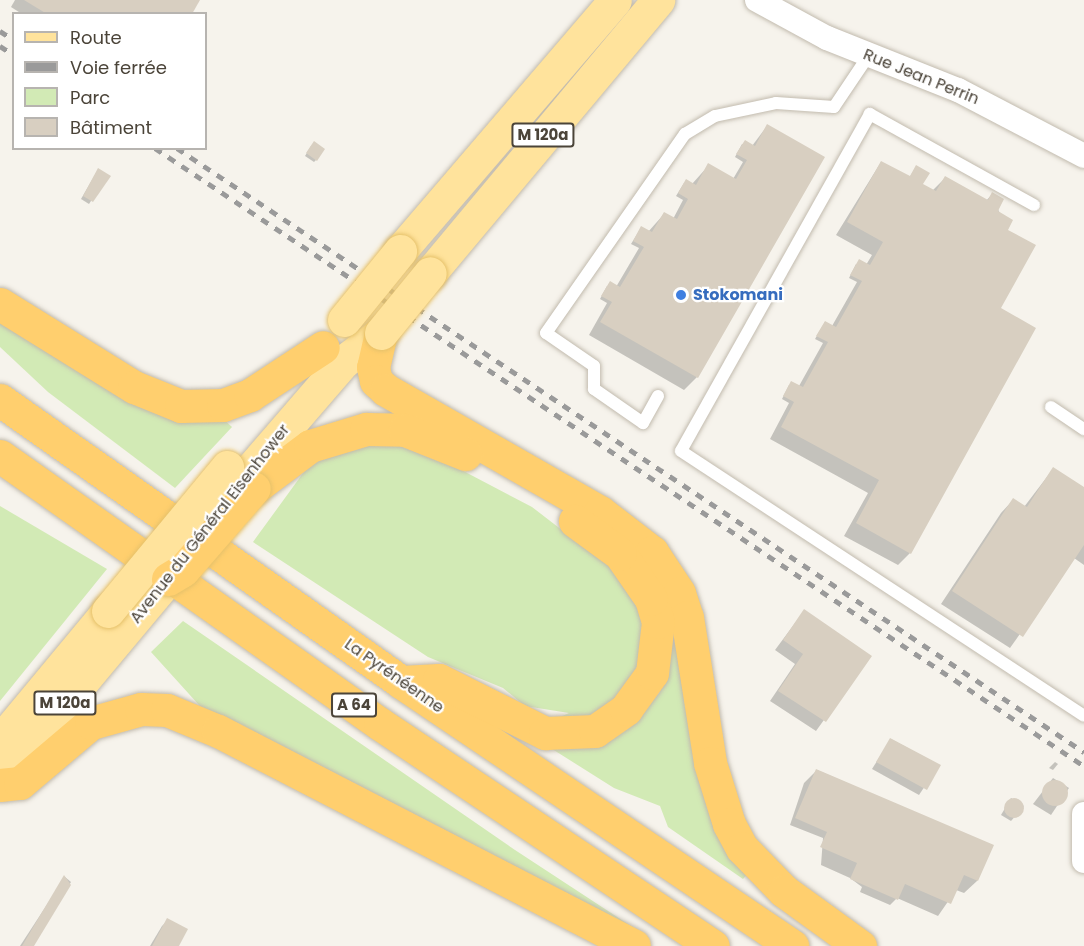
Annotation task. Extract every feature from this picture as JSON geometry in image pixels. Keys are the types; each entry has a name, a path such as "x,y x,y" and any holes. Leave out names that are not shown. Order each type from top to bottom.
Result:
{"highway":[{"path":"0,304 134,387 182,406 224,405 250,395 322,347"},
{"path":"381,333 373,367 376,381 386,390 600,512 652,552 680,593 687,617 710,763 729,824 742,848 784,891 860,946"},
{"name":"La Pyrénéenne","path":"0,400 401,682 792,946"},
{"path":"168,579 183,570 242,477 289,460 337,434 387,428 432,438 521,486 620,554 651,599 658,622 658,647 642,694 595,730 545,733 439,680 401,682"},
{"name":"A 64","path":"0,456 380,724 713,946"},
{"path":"0,785 20,783 91,723 141,709 167,710 248,746 634,946"}],"main road":[{"name":"Avenue du Général Eisenhower","path":"242,477 322,347 400,250 615,0"},
{"name":"Avenue du Général Eisenhower","path":"0,741 119,618 343,362 381,333 658,0"},
{"name":"Avenue du Général Eisenhower","path":"0,780 119,618 168,579"}],"street":[{"name":"Rue Jean Perrin","path":"757,0 869,55 958,90 1084,156"},
{"path":"1084,814 1084,861"}],"lane":[{"path":"658,396 643,423 594,389 594,366 546,333 685,134 714,116 776,103 834,107 869,55"},
{"path":"1034,205 870,114 681,451 1084,716"},
{"path":"1051,407 1084,429"}],"green space":[{"path":"0,318 221,417 232,427 175,488 48,392 0,347"},
{"path":"386,441 431,454 532,507 619,574 648,625 636,683 598,716 560,717 569,713 525,706 503,688 428,657 253,542 306,469 333,449"},
{"path":"0,506 107,569 0,701"},
{"path":"658,572 751,870 743,879 668,827 660,806 614,788 549,747 641,715 660,692 673,628"},
{"path":"183,621 515,850 634,928 208,715 151,652"}],"building":[{"path":"24,0 200,0 193,12 44,12"},
{"path":"767,124 825,157 698,378 600,322 612,302 601,296 610,281 620,287 644,247 633,241 641,226 652,232 664,212 677,219 688,199 678,193 686,179 696,185 708,163 736,179 747,160 736,154 745,140 755,146"},
{"path":"314,141 325,149 317,161 306,153"},
{"path":"881,161 910,176 916,165 930,173 923,184 936,191 945,176 988,200 992,192 1004,199 998,211 1013,220 1008,230 1036,245 1001,308 1036,328 911,554 856,523 879,480 781,427 794,402 783,396 791,381 803,387 828,342 816,336 825,321 836,327 862,281 850,275 859,259 870,265 883,242 847,222"},
{"path":"98,168 111,176 93,202 83,196"},
{"path":"1053,467 1084,487 1084,545 1023,637 952,591 1013,498 1027,507"},
{"path":"804,609 872,656 826,722 778,691 803,654 783,640"},
{"path":"890,738 941,765 927,790 876,762"},
{"path":"816,769 994,845 978,881 964,875 951,904 905,884 898,900 850,879 857,863 820,847 827,832 795,818"},
{"path":"1055,780 1064,784 1068,793 1064,802 1055,806 1046,802 1042,793 1046,784"},
{"path":"1014,798 1021,801 1024,808 1021,815 1014,818 1007,815 1004,808 1007,801"},
{"path":"64,875 71,885 34,946 22,946"},
{"path":"167,918 188,929 179,946 152,946"}],"railway":[{"path":"0,31 12,39"},
{"path":"0,46 12,54"},
{"path":"158,150 1084,766"},
{"path":"180,150 1084,752"}],"place":[{"name":"Stokomani","path":"681,295"}]}
